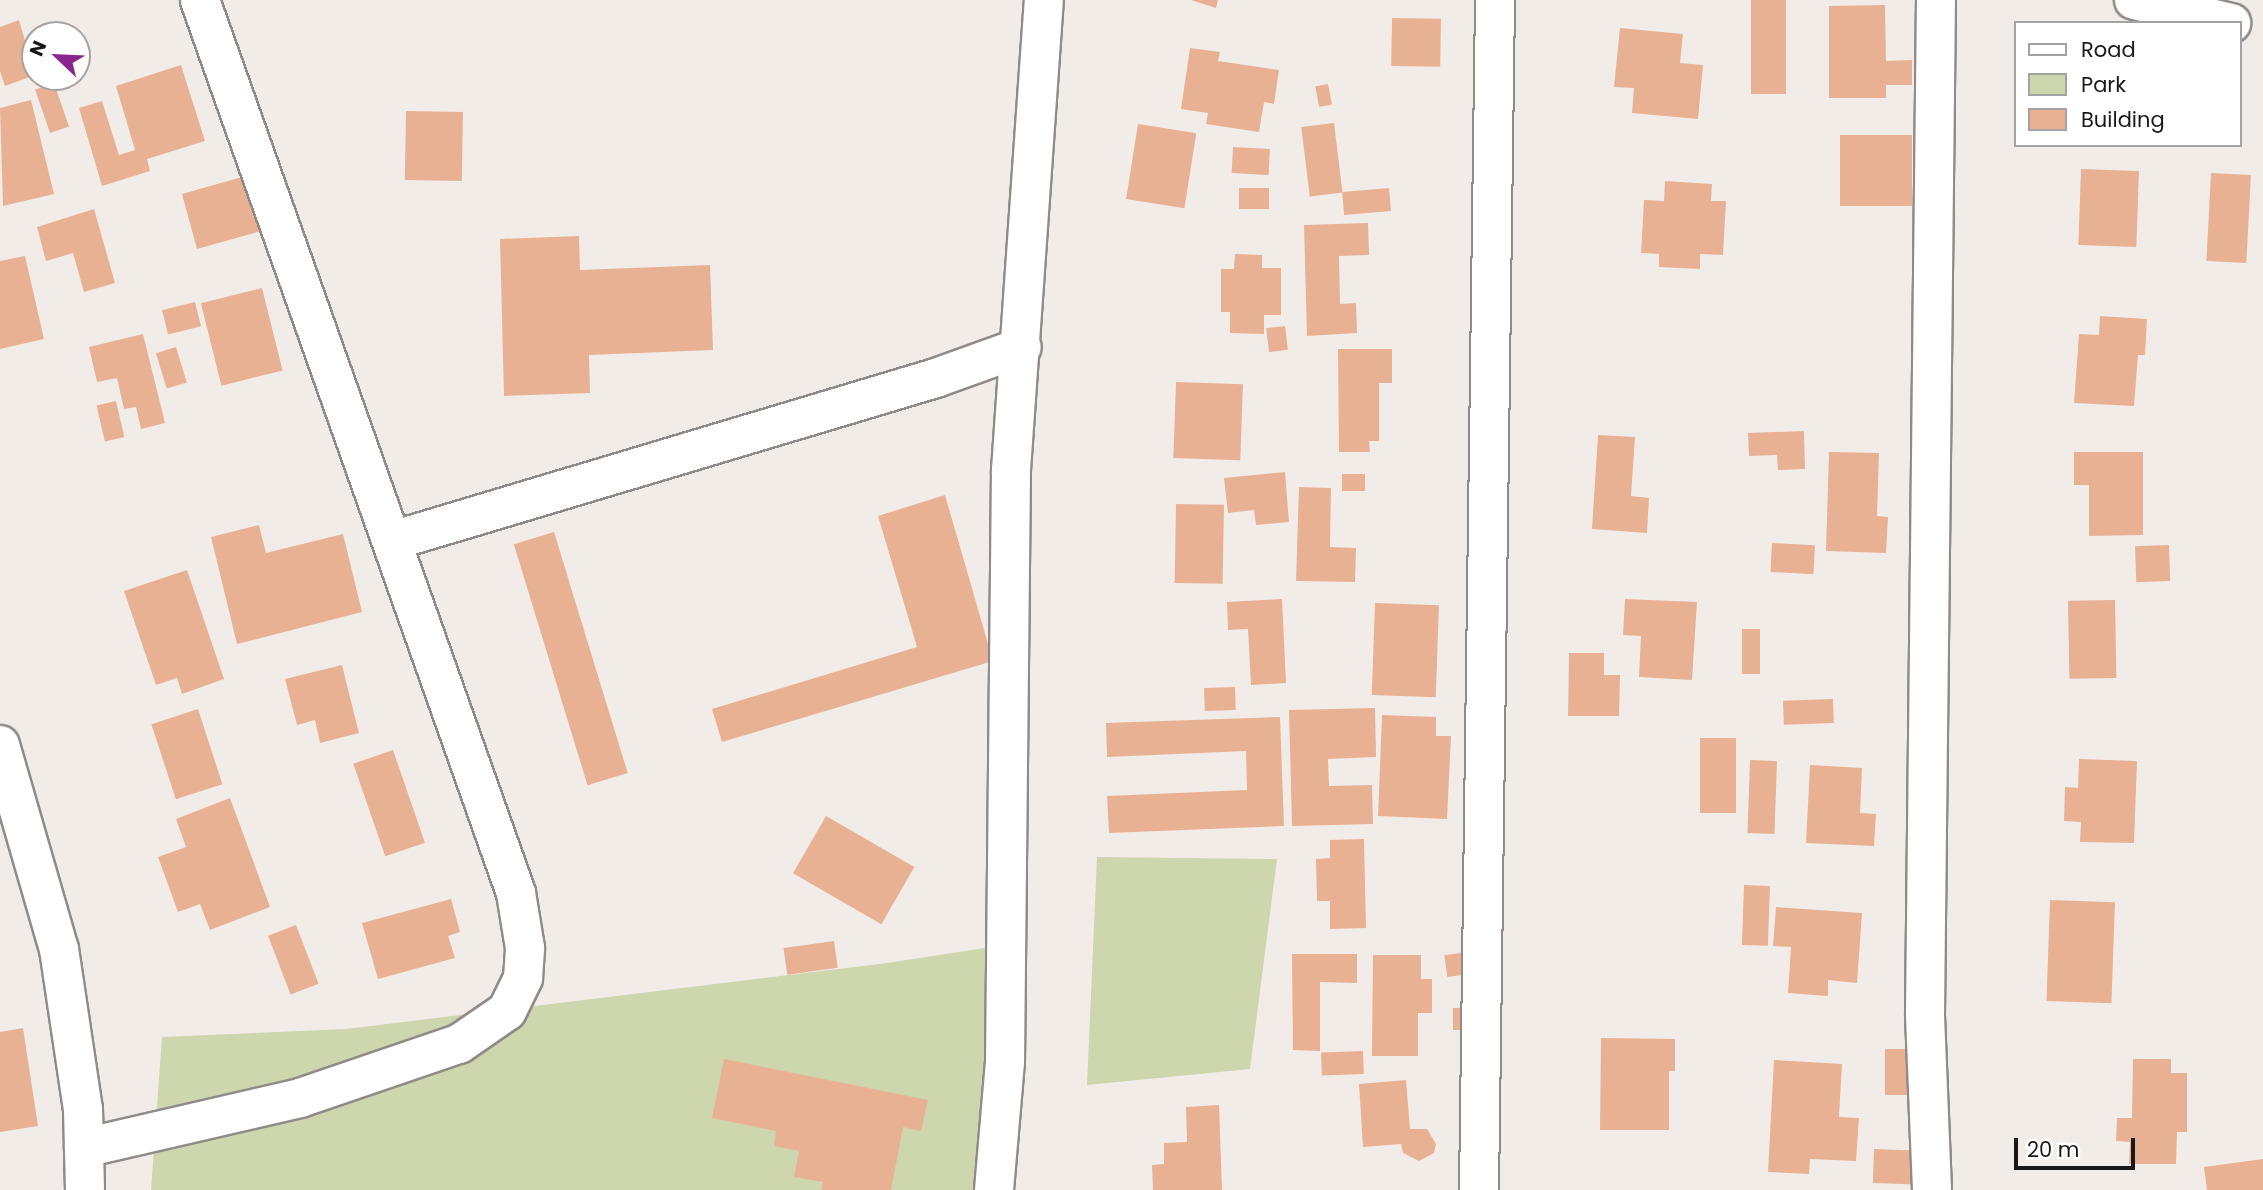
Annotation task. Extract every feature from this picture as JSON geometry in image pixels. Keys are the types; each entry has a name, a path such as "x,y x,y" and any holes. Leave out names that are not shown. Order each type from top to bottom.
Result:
{"street":[{"path":"84,1148 300,1098 459,1044 514,1003 523,978 525,948 516,893 395,540 200,0"},
{"path":"994,1190 1005,1062 1011,470 1022,347 1044,0"},
{"path":"1479,1190 1494,0"},
{"path":"1933,1190 1925,1001 1936,0"},
{"path":"2134,0 2223,21"},
{"path":"2242,24 2263,29"},
{"path":"395,540 936,378 1022,347"},
{"path":"0,745 59,949 83,1109 85,1190"}],"green space":[{"path":"1097,857 1277,859 1250,1069 1087,1085"},
{"path":"1017,943 992,1190 151,1190 162,1037 346,1029 887,963"}],"building":[{"path":"1191,0 1218,0 1216,8"},
{"path":"1751,0 1786,0 1786,94 1751,94"},
{"path":"1885,5 1886,61 1912,60 1912,85 1886,85 1886,98 1829,98 1829,6"},
{"path":"1392,18 1441,19 1440,67 1391,66"},
{"path":"19,20 21,27 21,80 5,86 0,71 0,27"},
{"path":"1620,28 1683,34 1680,63 1703,65 1698,119 1632,113 1634,88 1614,87"},
{"path":"1190,48 1220,52 1218,61 1279,70 1274,104 1264,102 1259,132 1206,124 1208,113 1181,109"},
{"path":"181,65 205,141 147,159 150,171 102,186 79,108 102,101 119,155 135,150 116,86"},
{"path":"1328,84 1332,105 1319,107 1315,86"},
{"path":"36,91 57,91 69,126 50,133"},
{"path":"31,100 54,194 3,206 0,108"},
{"path":"406,111 463,112 462,181 405,180"},
{"path":"1334,123 1343,192 1310,196 1301,127"},
{"path":"1138,124 1196,133 1184,208 1126,199"},
{"path":"1840,135 1912,135 1912,206 1840,206"},
{"path":"1233,147 1270,149 1269,175 1232,173"},
{"path":"2081,169 2139,171 2136,247 2078,245"},
{"path":"256,173 253,204 261,231 197,249 182,194"},
{"path":"2211,173 2251,175 2246,263 2206,261"},
{"path":"1665,181 1712,184 1711,201 1726,201 1723,255 1700,254 1700,269 1659,267 1659,254 1641,253 1644,200 1664,201"},
{"path":"1239,188 1269,188 1269,209 1239,209"},
{"path":"1389,188 1391,211 1344,215 1342,192"},
{"path":"94,209 115,283 84,292 73,253 46,261 37,227"},
{"path":"1368,223 1369,255 1339,256 1340,304 1356,303 1357,333 1307,336 1304,225"},
{"path":"579,236 580,270 710,265 713,350 589,355 590,393 504,396 500,239"},
{"path":"1235,254 1262,255 1262,268 1281,268 1281,315 1264,315 1264,334 1230,333 1230,312 1221,312 1221,269 1234,269"},
{"path":"25,256 44,339 0,349 0,261"},
{"path":"262,288 283,370 221,386 201,303"},
{"path":"195,302 201,326 168,334 162,310"},
{"path":"2100,316 2147,319 2145,355 2138,355 2134,406 2074,403 2079,334 2099,335"},
{"path":"1285,326 1288,350 1269,352 1266,328"},
{"path":"143,334 165,423 141,429 136,407 124,409 117,378 97,382 89,347"},
{"path":"176,347 187,382 167,389 156,353"},
{"path":"1338,349 1392,349 1392,383 1379,383 1379,441 1369,441 1370,452 1339,452"},
{"path":"1176,382 1243,384 1240,460 1173,458"},
{"path":"116,401 124,437 105,442 97,405"},
{"path":"1804,431 1805,469 1778,470 1777,455 1749,456 1748,433"},
{"path":"1598,435 1635,437 1631,496 1649,498 1647,533 1592,529"},
{"path":"1829,452 1879,453 1877,516 1888,517 1886,553 1826,551"},
{"path":"2074,452 2143,452 2143,535 2089,536 2089,485 2074,485"},
{"path":"1285,472 1289,522 1256,525 1254,510 1228,513 1224,478"},
{"path":"1342,474 1365,474 1365,491 1342,491"},
{"path":"1299,487 1331,488 1330,547 1356,548 1355,582 1296,581"},
{"path":"945,495 993,661 722,742 712,709 917,647 878,516"},
{"path":"1176,504 1224,505 1223,584 1175,583"},
{"path":"259,525 266,553 343,534 362,612 237,644 211,537"},
{"path":"554,532 628,773 588,785 514,544"},
{"path":"1772,543 1815,545 1813,574 1770,572"},
{"path":"2169,545 2170,581 2136,582 2135,546"},
{"path":"187,570 224,679 182,694 177,678 156,685 124,591"},
{"path":"1282,599 1286,683 1251,685 1248,629 1228,630 1227,602"},
{"path":"1625,599 1697,602 1692,680 1639,677 1641,636 1623,635"},
{"path":"2115,600 2116,678 2069,679 2068,601"},
{"path":"1375,603 1439,605 1436,697 1372,695"},
{"path":"1742,629 1760,629 1760,674 1742,674"},
{"path":"1569,653 1604,653 1604,675 1620,675 1619,716 1568,716"},
{"path":"342,665 359,733 320,743 315,720 297,725 285,679"},
{"path":"1235,687 1236,710 1205,711 1204,688"},
{"path":"1833,699 1834,723 1784,725 1783,701"},
{"path":"1375,708 1376,757 1328,759 1329,786 1372,785 1373,824 1292,826 1289,710"},
{"path":"198,709 222,784 176,799 151,724"},
{"path":"1382,715 1436,717 1436,736 1451,736 1447,819 1378,816"},
{"path":"1280,717 1284,826 1109,833 1107,796 1247,790 1246,751 1107,757 1106,723"},
{"path":"1700,738 1736,738 1736,813 1700,813"},
{"path":"393,750 425,843 385,856 353,764"},
{"path":"2079,759 2137,761 2134,843 2080,842 2081,822 2064,821 2065,787 2078,788"},
{"path":"1750,760 1777,761 1774,834 1747,833"},
{"path":"1810,765 1862,768 1860,813 1876,814 1874,846 1806,843"},
{"path":"230,798 270,907 210,930 200,904 178,912 158,857 186,847 176,819"},
{"path":"826,816 914,867 881,924 793,873"},
{"path":"1364,839 1366,928 1330,929 1330,901 1317,901 1316,859 1330,858 1330,840"},
{"path":"1744,885 1770,886 1768,946 1742,945"},
{"path":"451,899 460,932 448,936 455,958 378,979 362,923"},
{"path":"2050,900 2115,902 2111,1003 2046,1001"},
{"path":"1776,907 1862,913 1857,983 1828,980 1828,996 1788,993 1791,947 1773,946"},
{"path":"296,925 319,984 291,995 268,936"},
{"path":"834,941 838,968 787,975 783,948"},
{"path":"1474,951 1477,973 1447,977 1444,955"},
{"path":"1292,954 1357,954 1357,983 1320,982 1320,1051 1293,1050"},
{"path":"1373,955 1421,955 1421,979 1432,979 1432,1013 1418,1013 1418,1056 1372,1056"},
{"path":"1453,1008 1476,1008 1476,1030 1453,1030"},
{"path":"23,1028 38,1126 0,1132 0,1032"},
{"path":"1601,1038 1675,1039 1675,1071 1669,1071 1669,1130 1600,1130"},
{"path":"1885,1049 1914,1049 1914,1095 1885,1095"},
{"path":"1363,1051 1364,1074 1322,1075 1321,1052"},
{"path":"724,1059 928,1100 921,1131 903,1127 891,1190 821,1190 823,1182 794,1177 799,1151 774,1146 776,1131 712,1118"},
{"path":"2133,1059 2171,1059 2171,1073 2187,1073 2187,1132 2177,1132 2176,1164 2129,1164 2130,1142 2116,1141 2117,1118 2132,1118"},
{"path":"1774,1060 1842,1064 1839,1117 1859,1118 1856,1161 1810,1159 1809,1174 1768,1172"},
{"path":"1406,1080 1410,1129 1427,1129 1436,1144 1434,1153 1419,1161 1403,1153 1401,1144 1363,1147 1359,1084"},
{"path":"1219,1105 1222,1190 1153,1190 1152,1165 1164,1164 1164,1143 1187,1142 1186,1107"},
{"path":"1874,1149 1924,1151 1923,1185 1873,1183"},
{"path":"2263,1159 2263,1190 2207,1190 2204,1167"}]}
